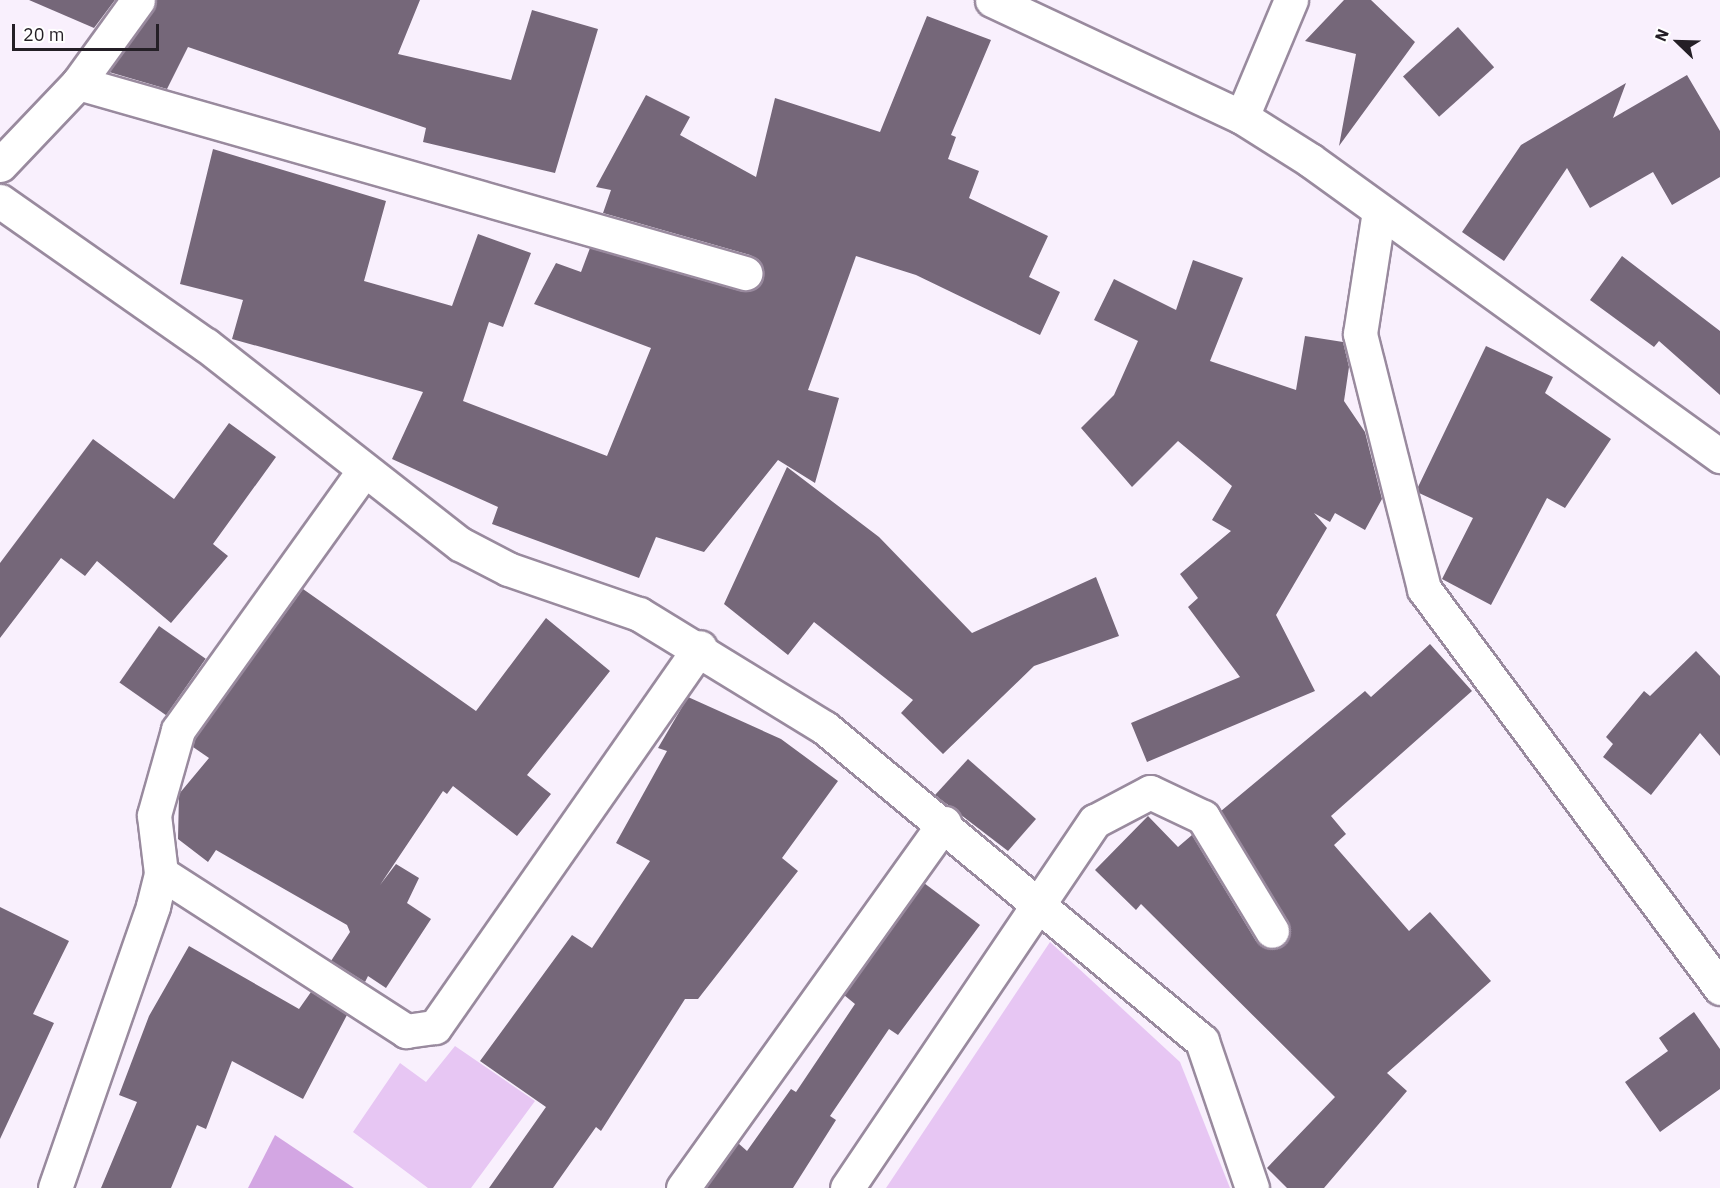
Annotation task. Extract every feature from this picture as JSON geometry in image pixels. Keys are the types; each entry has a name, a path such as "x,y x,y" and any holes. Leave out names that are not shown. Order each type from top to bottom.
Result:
{"street":[{"path":"0,165 78,83 138,0"},
{"path":"992,0 1242,117 1379,211 1720,456"},
{"path":"1242,117 1291,0"},
{"path":"78,83 745,273"},
{"path":"0,201 206,345 363,472 460,544 508,569 639,614 700,647 825,728 944,823 1202,1041 1252,1188"},
{"path":"1379,211 1360,334 1424,589 1720,988"},
{"path":"55,1188 161,873 154,814 178,730 363,472"},
{"path":"161,873 406,1031 435,1027 700,647"},
{"path":"847,1188 1095,821 1150,792 1203,818 1272,931"},
{"path":"683,1188 944,823"}],"shaded area":[{"path":"1050,942 1180,1062 1230,1188 886,1188"},
{"path":"455,1046 535,1101 471,1188 428,1188 353,1132 400,1063 426,1082"},
{"path":"275,1135 354,1188 248,1188"}],"building":[{"path":"29,0 115,0 94,28"},
{"path":"156,0 420,0 398,54 511,80 532,10 598,29 555,173 423,142 426,128 188,47 167,89 109,72"},
{"path":"1344,0 1371,0 1415,42 1339,146 1356,54 1305,41"},
{"path":"927,16 991,40 951,135 956,137 948,159 979,171 969,198 1048,236 1029,277 1060,292 1040,335 916,275 856,256 808,390 839,398 815,483 778,460 704,552 656,537 639,578 492,524 498,507 392,459 423,392 232,339 243,300 180,284 213,149 386,201 364,281 452,306 478,234 531,253 503,327 489,322 463,401 607,456 651,348 534,304 556,263 581,272 590,248 740,291 758,287 763,278 759,260 750,255 603,213 611,190 596,187 646,95 690,117 680,135 756,177 775,98 880,132"},
{"path":"1458,27 1494,67 1439,117 1403,77"},
{"path":"1687,75 1720,131 1720,177 1672,205 1653,172 1590,208 1567,168 1504,261 1462,232 1521,145 1626,83 1613,118"},
{"path":"1622,256 1720,331 1720,395 1659,341 1654,347 1590,300"},
{"path":"1193,260 1243,278 1210,361 1296,390 1305,336 1343,342 1349,367 1344,401 1365,432 1382,499 1365,530 1335,513 1330,522 1314,513 1327,528 1276,615 1315,691 1147,762 1131,723 1240,677 1188,607 1198,598 1180,574 1231,531 1212,520 1232,486 1178,441 1132,487 1081,428 1114,395 1138,341 1094,320 1114,279 1176,310"},
{"path":"1486,346 1553,377 1545,393 1611,439 1565,508 1547,498 1491,605 1442,579 1473,518 1419,493 1418,487"},
{"path":"229,423 276,457 213,544 228,556 171,623 97,561 85,576 61,558 0,638 0,563 93,439 174,499"},
{"path":"787,467 879,537 972,633 1096,577 1119,636 1034,666 943,754 901,713 913,700 814,622 788,655 724,604"},
{"path":"303,589 476,711 546,618 610,671 527,775 551,794 517,836 453,786 447,794 443,791 380,885 396,864 419,878 407,903 431,919 386,988 368,976 365,982 331,961 350,932 347,925 216,850 208,862 178,839 179,794 209,758 193,747 196,737"},
{"path":"159,626 206,659 166,715 119,683"},
{"path":"1430,644 1472,691 1331,816 1346,834 1334,845 1409,931 1430,912 1491,981 1387,1073 1407,1091 1324,1188 1287,1188 1267,1168 1335,1097 1141,904 1136,910 1095,870 1148,816 1178,847 1192,835 1256,941 1272,950 1282,947 1291,931 1288,921 1221,811 1365,691 1371,697"},
{"path":"1696,651 1720,676 1720,756 1700,733 1651,795 1603,757 1613,744 1606,737 1644,691 1650,696"},
{"path":"688,697 781,739 838,781 782,858 798,871 698,999 685,999 601,1131 596,1127 553,1188 489,1188 546,1107 480,1061 572,935 592,948 650,861 616,843 667,751 658,748"},
{"path":"968,759 1036,819 1008,851 935,795"},
{"path":"924,883 980,925 898,1035 889,1029 830,1116 836,1120 793,1188 706,1188 738,1143 747,1151 791,1089 796,1092 855,1004 844,995"},
{"path":"0,907 69,941 33,1014 54,1023 0,1139"},
{"path":"189,946 299,1009 311,992 347,1015 303,1099 232,1061 206,1129 197,1125 171,1188 101,1188 137,1102 119,1095 149,1016"},
{"path":"1694,1012 1720,1049 1720,1089 1660,1132 1625,1082 1668,1051 1659,1038"}]}
